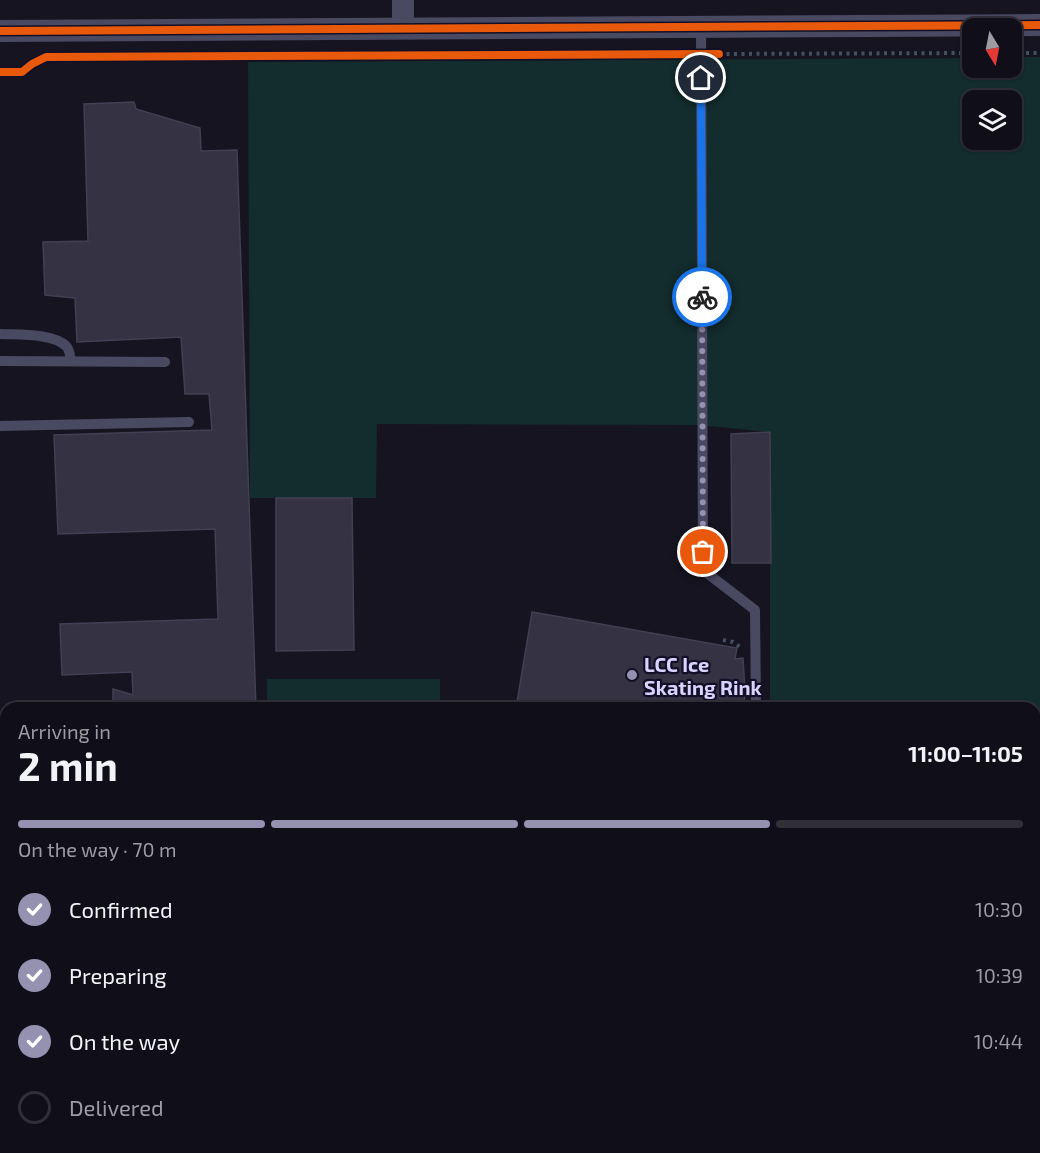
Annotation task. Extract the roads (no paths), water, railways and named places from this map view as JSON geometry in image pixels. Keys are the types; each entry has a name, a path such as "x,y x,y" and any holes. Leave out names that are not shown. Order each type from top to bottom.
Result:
{"street":[{"path":"403,0 403,28"},
{"path":"0,31 1040,25"}],"lane":[{"path":"701,26 703,570 755,610 756,702"},
{"path":"0,334 45,337 60,341 68,349 71,362"},
{"path":"0,361 165,362"},
{"path":"0,426 189,422"}],"place":[{"name":"LCC Ice Skating Rink","path":"632,675"}]}
